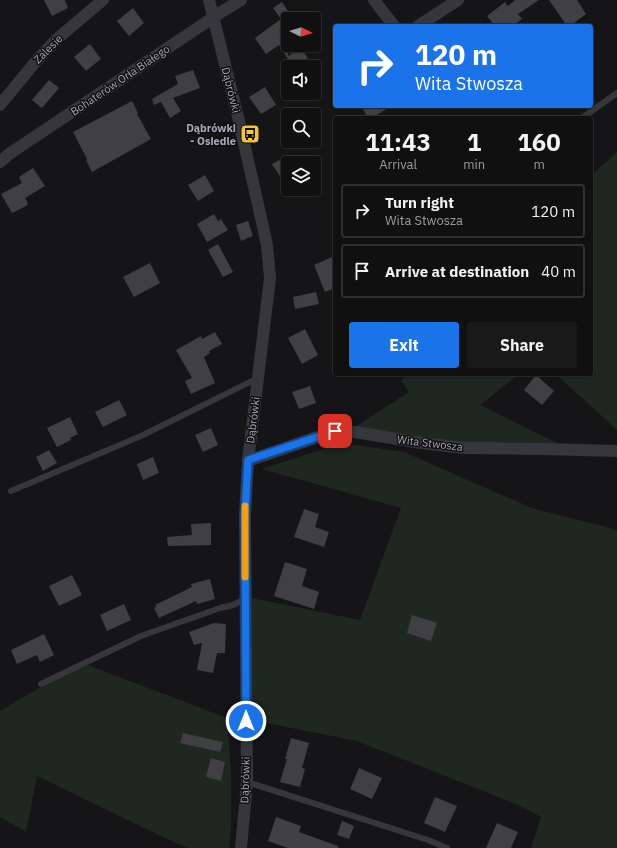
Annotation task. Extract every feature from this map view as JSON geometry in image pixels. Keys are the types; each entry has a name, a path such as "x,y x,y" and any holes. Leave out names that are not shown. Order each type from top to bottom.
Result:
{"street":[{"name":"Zalesie","path":"0,105 37,60 58,38 103,0"},
{"name":"Dąbrówki","path":"209,0 239,121 267,245 270,278 248,460 245,514 247,782 241,848"},
{"name":"Bohaterów Orła Białego","path":"0,162 9,154 213,17 241,0"},
{"path":"374,0 392,24"},
{"path":"421,24 458,0"},
{"name":"Wita Stwosza","path":"248,460 335,431 355,432 464,448 617,452"}],"lane":[{"path":"585,116 617,93"},
{"path":"10,492 142,436 258,378"},
{"path":"40,684 141,636 220,608 233,605 245,599"},
{"path":"247,782 428,840 447,848"}],"shaded area":[{"path":"617,152 617,430 558,376 593,376 593,174"},
{"path":"407,376 516,376 480,405 559,444 485,445 412,437 355,427 409,392 401,380"},
{"path":"342,443 404,452 532,508 617,530 617,848 531,848 541,817 518,805 357,741 252,720 252,598 360,620 401,508 262,469"},
{"path":"88,665 227,718 231,771 231,829 229,848 188,848 37,776 26,832 0,817 0,711 39,688"}],"building":[{"path":"44,0 65,0 68,8 52,16"},
{"path":"515,0 539,0 518,14 522,19 516,24 493,24 487,16 505,2 508,6"},
{"path":"549,0 577,0 586,14 573,24 566,24"},
{"path":"282,2 288,12 281,12 281,19 273,8"},
{"path":"133,8 144,23 129,36 117,21"},
{"path":"281,19 281,48 279,45 266,54 255,38"},
{"path":"90,44 101,59 86,71 74,57"},
{"path":"283,52 288,52 288,56 294,52 304,52 309,60 289,60"},
{"path":"193,70 200,88 173,98 181,111 170,118 161,102 154,105 152,99 178,84 175,76"},
{"path":"49,80 59,88 42,108 32,100"},
{"path":"265,87 276,105 261,114 249,97"},
{"path":"132,101 138,113 137,114 151,139 92,172 73,132"},
{"path":"362,108 388,108 375,116 367,116"},
{"path":"281,159 281,178 272,164"},
{"path":"33,168 45,186 25,198 28,205 12,213 1,194 22,183 19,177"},
{"path":"205,175 214,191 198,201 188,185"},
{"path":"214,214 218,221 221,219 228,230 207,242 197,224"},
{"path":"248,221 253,236 241,241 236,225"},
{"path":"218,244 233,272 223,277 208,250"},
{"path":"332,257 333,289 325,292 314,265"},
{"path":"150,263 160,283 134,297 123,277"},
{"path":"316,292 319,304 295,309 293,297"},
{"path":"305,329 318,355 302,364 288,338"},
{"path":"215,332 222,344 209,351 210,353 204,357 215,383 191,394 185,381 192,378 176,350 201,336 202,339"},
{"path":"535,376 537,376 554,391 542,405 524,390"},
{"path":"310,386 316,403 299,409 292,392"},
{"path":"119,400 127,415 103,427 95,412"},
{"path":"70,417 78,434 70,438 71,440 57,447 47,428"},
{"path":"211,428 218,445 203,452 195,435"},
{"path":"49,450 57,463 43,471 36,457"},
{"path":"153,457 159,473 143,480 137,464"},
{"path":"304,509 319,514 315,527 329,532 324,547 294,537"},
{"path":"211,523 211,545 168,546 167,537 192,535 191,524"},
{"path":"285,562 307,569 302,586 319,592 314,609 274,596"},
{"path":"72,575 82,595 59,606 49,586"},
{"path":"210,579 215,599 197,604 196,601 159,618 154,608 156,607 155,605 192,587 191,584"},
{"path":"124,604 131,620 107,631 100,615"},
{"path":"412,615 437,623 431,641 407,633"},
{"path":"214,623 226,624 225,653 217,653 213,673 197,670 202,643 194,645 189,632"},
{"path":"44,634 54,655 40,662 37,655 17,664 11,650"},
{"path":"183,733 223,742 220,752 180,743"},
{"path":"291,738 309,743 302,768 305,769 300,787 280,782 287,759 285,759"},
{"path":"211,758 225,762 221,781 206,777"},
{"path":"359,768 382,778 372,799 350,789"},
{"path":"435,797 457,806 445,832 424,823"},
{"path":"276,817 301,826 299,832 338,846 338,848 288,848 268,841"},
{"path":"342,821 354,826 349,839 337,835"},
{"path":"497,823 518,832 511,848 486,848"}],"slow traffic":[{"path":"245,506 245,577"}],"place":[{"name":"Dąbrówki - Osiedle","path":"250,134"}],"route":[{"path":"246,721 245,514 248,460 315,439 335,431"}]}
